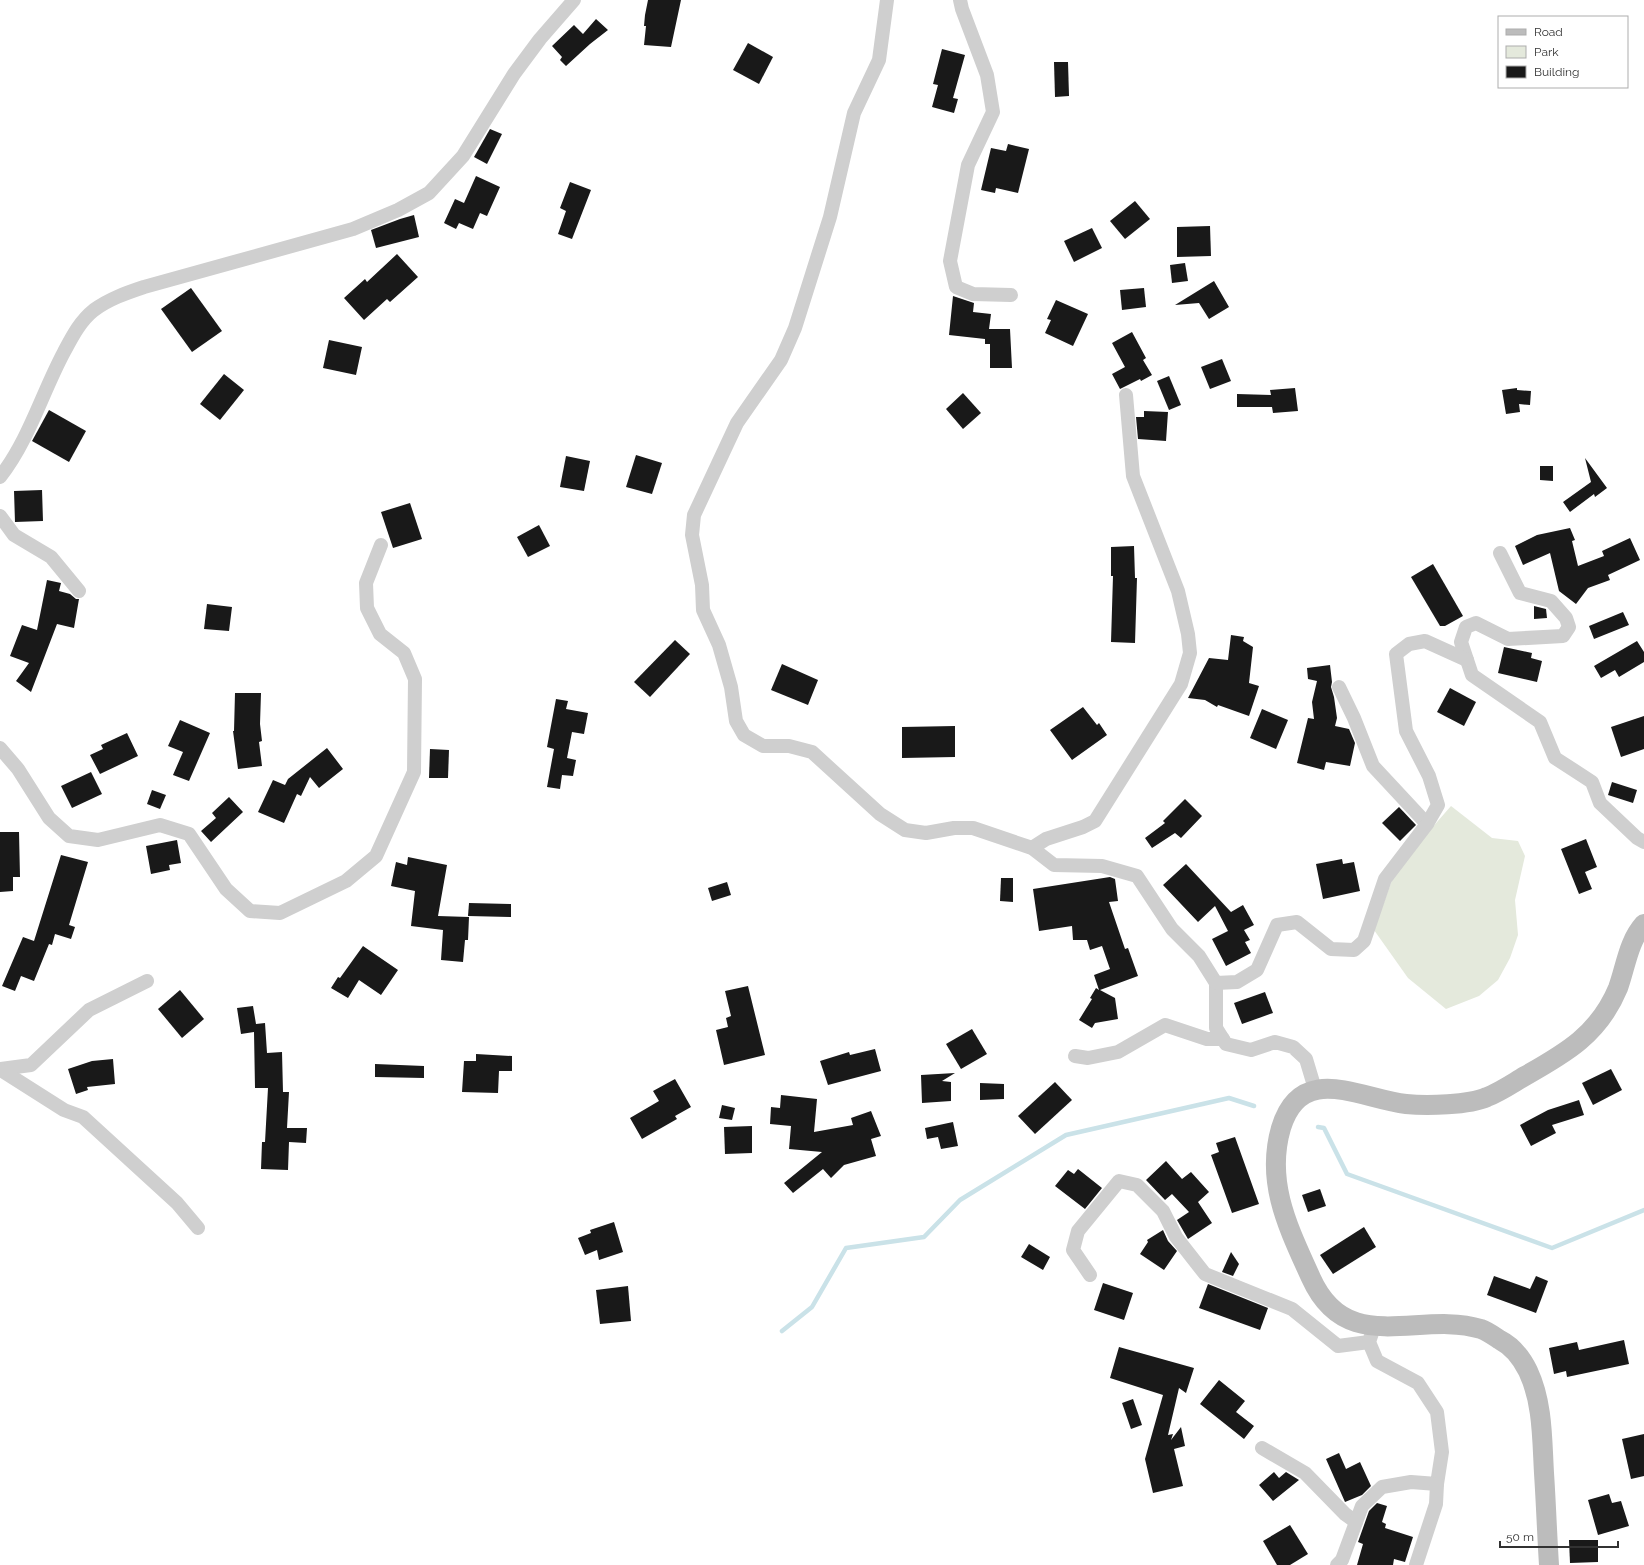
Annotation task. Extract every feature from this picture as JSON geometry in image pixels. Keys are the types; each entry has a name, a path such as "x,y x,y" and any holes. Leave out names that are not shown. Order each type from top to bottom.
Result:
{"main road":[{"path":"1549,1565 1542,1426 1538,1399 1528,1370 1510,1346 1482,1329 1452,1324 1372,1334 1331,1308 1313,1283 1283,1214 1276,1176 1277,1143 1285,1116 1298,1099 1315,1089 1340,1089 1405,1104 1448,1105 1486,1098 1557,1058 1585,1038 1602,1017 1617,989 1632,940 1644,924"}],"street":[{"path":"0,477 23,440 54,370 77,329 93,311 114,297 144,287 353,230 398,210 429,193 463,156 514,74 540,39 574,0"},
{"path":"887,0 879,60 854,113 830,217 795,328 781,360 737,423 694,515 692,535 702,585 703,610 719,644 731,687 736,721 744,735 763,746 788,746 812,752 880,814 906,830 926,833 954,828 973,828 1032,848 1054,865 1102,866 1138,876 1172,929 1199,956 1216,983 1216,1028 1226,1044 1251,1050 1275,1042 1293,1047 1306,1059 1315,1089"},
{"path":"960,0 962,10 987,75 993,112 968,165 950,261 956,287 972,294 1011,295"},
{"path":"1032,848 1046,839 1083,827 1095,821 1182,684 1190,653 1188,634 1178,592 1134,476 1126,395"},
{"path":"0,516 14,535 51,558 79,591"},
{"path":"0,748 18,768 49,818 69,836 98,840 160,825 189,834 226,889 250,911 280,913 346,881 376,856 414,772 415,679 404,653 380,634 367,608 366,583 381,545"},
{"path":"1500,553 1520,593 1551,601 1566,618 1569,627 1563,636 1508,639 1476,623 1466,627 1461,642 1472,675 1540,722 1554,758 1592,782 1600,803 1637,838 1644,842"},
{"path":"1216,983 1237,982 1256,970 1277,926 1296,922 1331,949 1354,950 1364,941 1385,879 1427,824 1438,805 1429,776 1406,731 1396,654 1410,644 1425,641 1467,660"},
{"path":"1340,687 1373,766 1427,824"},
{"path":"1,1069 31,1065 89,1010 147,981"},
{"path":"1075,1056 1088,1058 1118,1052 1165,1025 1207,1039 1222,1039"},
{"path":"1,1069 64,1110 83,1117 177,1204 198,1228"},
{"path":"1090,1275 1073,1250 1078,1231 1119,1181 1137,1185 1164,1211 1176,1237 1205,1274 1292,1309 1338,1346 1372,1334 1377,1361 1418,1383 1436,1412 1442,1452 1437,1484 1436,1504 1416,1565"},
{"path":"1262,1448 1305,1473 1344,1514 1356,1522"},
{"path":"1337,1565 1342,1560 1362,1506 1382,1487 1411,1482 1437,1484"}],"green space":[{"path":"1451,806 1492,838 1518,841 1525,856 1515,900 1518,935 1510,958 1498,980 1479,996 1446,1009 1408,978 1374,930 1396,869"}],"building":[{"path":"648,0 681,0 671,47 644,45 646,26 644,26"},
{"path":"596,19 608,30 566,66 560,60 562,57 552,46 574,25 583,34"},
{"path":"748,43 773,57 759,84 733,70"},
{"path":"942,49 965,55 953,98 958,99 954,113 932,107 938,85 933,84"},
{"path":"1054,62 1068,62 1069,96 1055,97"},
{"path":"490,129 502,134 487,164 474,157"},
{"path":"1008,144 1029,149 1018,193 996,188 995,193 981,190 991,148 1006,151"},
{"path":"476,176 500,187 487,216 480,213 473,229 459,223 456,229 444,223 455,199 464,203"},
{"path":"570,182 591,190 572,239 558,234 566,211 560,208"},
{"path":"1135,201 1150,219 1125,239 1110,221"},
{"path":"414,215 419,237 376,248 371,230"},
{"path":"1210,226 1211,256 1177,257 1177,227"},
{"path":"1092,228 1102,248 1074,262 1064,241"},
{"path":"397,254 418,277 390,302 387,299 364,320 344,298 365,279 367,282"},
{"path":"1185,263 1188,281 1172,283 1170,265"},
{"path":"1214,281 1229,307 1209,319 1199,303 1175,305"},
{"path":"191,288 222,331 192,352 161,309"},
{"path":"1144,288 1146,307 1122,310 1120,290"},
{"path":"953,296 974,303 973,312 991,314 989,329 1010,329 1012,368 990,368 990,344 985,344 985,339 949,335"},
{"path":"1056,300 1088,314 1073,346 1045,333 1051,320 1047,319"},
{"path":"1132,332 1146,358 1143,360 1152,375 1120,389 1112,374 1125,367 1112,343"},
{"path":"329,340 362,347 356,375 323,368"},
{"path":"1222,359 1231,381 1210,389 1201,367"},
{"path":"224,374 244,390 220,420 200,404"},
{"path":"1169,376 1181,405 1169,410 1157,381"},
{"path":"1295,388 1298,411 1273,413 1272,407 1237,407 1237,394 1271,395 1270,390"},
{"path":"1517,388 1517,390 1531,391 1530,405 1519,404 1520,412 1506,414 1502,390"},
{"path":"963,393 981,413 963,429 946,409"},
{"path":"49,410 86,431 69,462 32,441"},
{"path":"1144,411 1168,412 1166,441 1138,439 1136,417 1144,417"},
{"path":"636,455 662,463 652,494 626,487"},
{"path":"566,456 590,461 584,491 560,487"},
{"path":"1585,458 1607,488 1595,497 1594,494 1570,512 1563,502 1591,482"},
{"path":"1540,466 1553,466 1553,481 1540,480"},
{"path":"42,490 43,521 15,522 14,491"},
{"path":"410,503 422,539 393,548 381,512"},
{"path":"539,525 550,546 528,557 517,537"},
{"path":"1570,528 1575,540 1572,541 1578,566 1604,556 1602,551 1630,538 1640,560 1608,575 1610,580 1588,588 1576,604 1559,591 1550,553 1523,565 1515,546 1537,535"},
{"path":"1134,546 1135,578 1137,578 1135,643 1111,642 1113,576 1111,576 1111,547"},
{"path":"1433,564 1463,616 1445,626 1440,626 1411,577"},
{"path":"47,580 61,583 59,591 70,594 76,599 79,599 74,628 57,624 31,692 16,681 29,663 10,656 22,625 37,630"},
{"path":"207,604 232,607 229,631 204,629"},
{"path":"1534,606 1546,609 1547,618 1534,619"},
{"path":"1623,612 1629,625 1594,639 1589,626"},
{"path":"1231,635 1244,637 1243,641 1253,647 1249,683 1259,686 1249,716 1218,705 1217,707 1205,700 1188,698 1209,658 1228,660"},
{"path":"675,640 690,654 650,697 634,682"},
{"path":"1637,641 1644,652 1644,662 1619,677 1615,670 1601,678 1594,666"},
{"path":"1504,647 1532,653 1531,658 1542,661 1537,682 1498,673"},
{"path":"782,664 818,680 808,705 771,690"},
{"path":"1330,665 1332,682 1331,687 1337,718 1335,726 1349,729 1355,743 1350,766 1326,762 1324,770 1297,763 1308,718 1314,719 1312,702 1317,681 1308,679 1307,668"},
{"path":"1450,688 1476,702 1464,726 1437,712"},
{"path":"235,693 261,693 260,724 262,741 259,742 262,766 238,769 233,731"},
{"path":"556,699 568,701 566,709 588,713 584,734 572,732 567,758 576,760 573,776 562,775 560,789 547,787 554,749 547,747"},
{"path":"1083,707 1097,725 1099,723 1107,735 1072,760 1050,730"},
{"path":"1262,709 1288,720 1276,749 1250,738"},
{"path":"1644,716 1644,749 1621,757 1611,727"},
{"path":"180,720 210,733 189,781 173,775 183,752 168,746"},
{"path":"955,726 955,757 902,758 902,727"},
{"path":"127,733 138,756 100,774 90,755 103,749 101,745"},
{"path":"327,748 343,769 319,788 310,777 301,796 297,794 284,823 258,812 273,780 285,785 288,779"},
{"path":"430,749 449,750 448,778 429,778"},
{"path":"91,772 102,794 72,808 61,786"},
{"path":"1612,782 1637,790 1633,803 1608,795"},
{"path":"152,790 166,795 160,809 147,804"},
{"path":"229,797 243,812 211,842 201,831 216,818 212,813"},
{"path":"1185,799 1202,816 1181,838 1175,833 1152,848 1145,838 1165,823 1163,821"},
{"path":"1399,807 1416,825 1400,841 1382,823"},
{"path":"0,832 19,832 20,877 13,877 13,891 0,892"},
{"path":"1586,839 1597,867 1585,872 1592,889 1579,894 1561,849"},
{"path":"177,840 181,863 169,865 170,870 151,874 146,846"},
{"path":"61,855 88,862 69,925 75,927 71,939 55,934 52,945 49,944 34,981 21,976 15,991 2,986 23,937 34,941"},
{"path":"408,857 447,865 438,916 469,917 468,940 465,940 463,962 441,960 443,930 411,926 415,891 391,886 396,862 407,865"},
{"path":"1342,859 1343,864 1354,862 1360,891 1323,899 1316,864"},
{"path":"1186,864 1231,912 1243,905 1254,925 1244,930 1250,940 1245,942 1251,953 1226,966 1212,939 1228,931 1215,906 1198,922 1163,885"},
{"path":"1110,877 1115,879 1118,901 1109,902 1125,949 1128,948 1138,976 1100,990 1115,998 1118,1019 1095,1023 1092,1028 1079,1020 1092,999 1090,998 1096,988 1099,990 1094,975 1110,969 1102,946 1090,950 1087,940 1073,940 1072,926 1039,931 1033,889"},
{"path":"1001,878 1013,878 1013,902 1000,901"},
{"path":"727,882 731,895 712,901 708,888"},
{"path":"469,903 511,904 511,917 468,916"},
{"path":"363,946 398,970 381,995 359,980 348,998 331,988"},
{"path":"748,986 765,1055 724,1065 716,1030 728,1027 726,1018 731,1016 725,991"},
{"path":"180,990 204,1019 182,1038 158,1009"},
{"path":"1265,992 1273,1013 1242,1024 1234,1003"},
{"path":"253,1006 256,1024 265,1023 267,1053 282,1052 283,1092 289,1092 287,1128 307,1128 306,1143 289,1142 288,1170 261,1169 262,1142 265,1142 268,1088 255,1088 254,1032 241,1034 237,1008"},
{"path":"972,1029 987,1054 961,1069 946,1044"},
{"path":"875,1049 881,1071 828,1085 820,1061 849,1052 850,1055"},
{"path":"476,1054 512,1056 512,1071 499,1071 498,1093 462,1092 464,1061 476,1061"},
{"path":"113,1059 115,1084 87,1087 88,1090 76,1094 68,1069 92,1061"},
{"path":"375,1064 424,1066 424,1078 375,1077"},
{"path":"1611,1069 1622,1090 1593,1105 1582,1083"},
{"path":"955,1073 942,1081 951,1082 951,1101 922,1103 921,1075"},
{"path":"675,1079 691,1107 675,1116 677,1119 642,1139 630,1118 659,1101 653,1091"},
{"path":"1055,1082 1072,1100 1035,1134 1018,1116"},
{"path":"980,1083 1004,1084 1004,1099 980,1100"},
{"path":"781,1095 817,1099 814,1132 853,1125 851,1118 871,1111 881,1136 871,1139 876,1156 844,1165 831,1178 823,1169 793,1193 784,1183 822,1152 789,1149 791,1126 770,1124 771,1107 780,1108"},
{"path":"1579,1100 1584,1115 1552,1125 1556,1133 1531,1146 1520,1125 1548,1110"},
{"path":"722,1105 735,1108 732,1120 719,1118"},
{"path":"953,1122 958,1146 941,1149 938,1137 927,1139 925,1128"},
{"path":"752,1126 752,1153 725,1154 724,1127"},
{"path":"1235,1137 1259,1204 1232,1213 1211,1155 1219,1152 1216,1143"},
{"path":"1166,1161 1182,1179 1191,1172 1209,1192 1198,1202 1212,1223 1188,1239 1177,1220 1189,1212 1172,1194 1165,1200 1146,1180"},
{"path":"1078,1169 1102,1188 1085,1209 1055,1186 1068,1170 1074,1174"},
{"path":"1320,1189 1326,1206 1308,1212 1302,1195"},
{"path":"614,1222 623,1252 599,1260 597,1250 585,1255 578,1238 591,1233 590,1230"},
{"path":"1364,1227 1376,1247 1333,1274 1320,1255"},
{"path":"1163,1230 1168,1241 1177,1251 1164,1270 1140,1254 1148,1242 1147,1240"},
{"path":"1029,1244 1050,1257 1043,1270 1021,1257"},
{"path":"1231,1252 1239,1264 1233,1276 1222,1272"},
{"path":"1494,1276 1530,1289 1536,1276 1548,1281 1536,1313 1487,1295"},
{"path":"1103,1283 1133,1293 1124,1320 1094,1310"},
{"path":"1208,1284 1268,1308 1260,1330 1199,1308"},
{"path":"628,1286 631,1321 600,1324 596,1290"},
{"path":"1624,1340 1629,1364 1567,1377 1566,1371 1554,1374 1549,1348 1577,1342 1579,1350"},
{"path":"1119,1347 1194,1368 1186,1393 1179,1388 1168,1435 1173,1434 1171,1440 1181,1427 1185,1446 1174,1449 1183,1486 1153,1493 1145,1459 1163,1395 1110,1378"},
{"path":"1219,1380 1245,1401 1236,1412 1254,1426 1244,1439 1200,1404"},
{"path":"1133,1399 1142,1425 1131,1429 1122,1403"},
{"path":"1644,1434 1644,1476 1631,1479 1622,1439"},
{"path":"1339,1453 1346,1469 1360,1462 1371,1486 1362,1495 1345,1502 1326,1459"},
{"path":"1274,1472 1279,1478 1286,1472 1299,1480 1273,1501 1259,1485"},
{"path":"1609,1494 1612,1503 1621,1501 1629,1526 1598,1535 1588,1500"},
{"path":"1377,1503 1387,1506 1382,1522 1386,1524 1385,1528 1413,1537 1405,1562 1394,1559 1393,1565 1357,1565 1363,1544 1358,1542 1369,1511"},
{"path":"1290,1525 1308,1554 1290,1565 1277,1565 1263,1541"},
{"path":"1569,1540 1598,1540 1598,1562 1570,1563"}],"waterway":[{"path":"782,1331 812,1307 846,1248 924,1237 960,1200 1066,1135 1229,1098 1254,1106"},
{"path":"1318,1127 1324,1128 1347,1174 1552,1248 1644,1210"}]}
